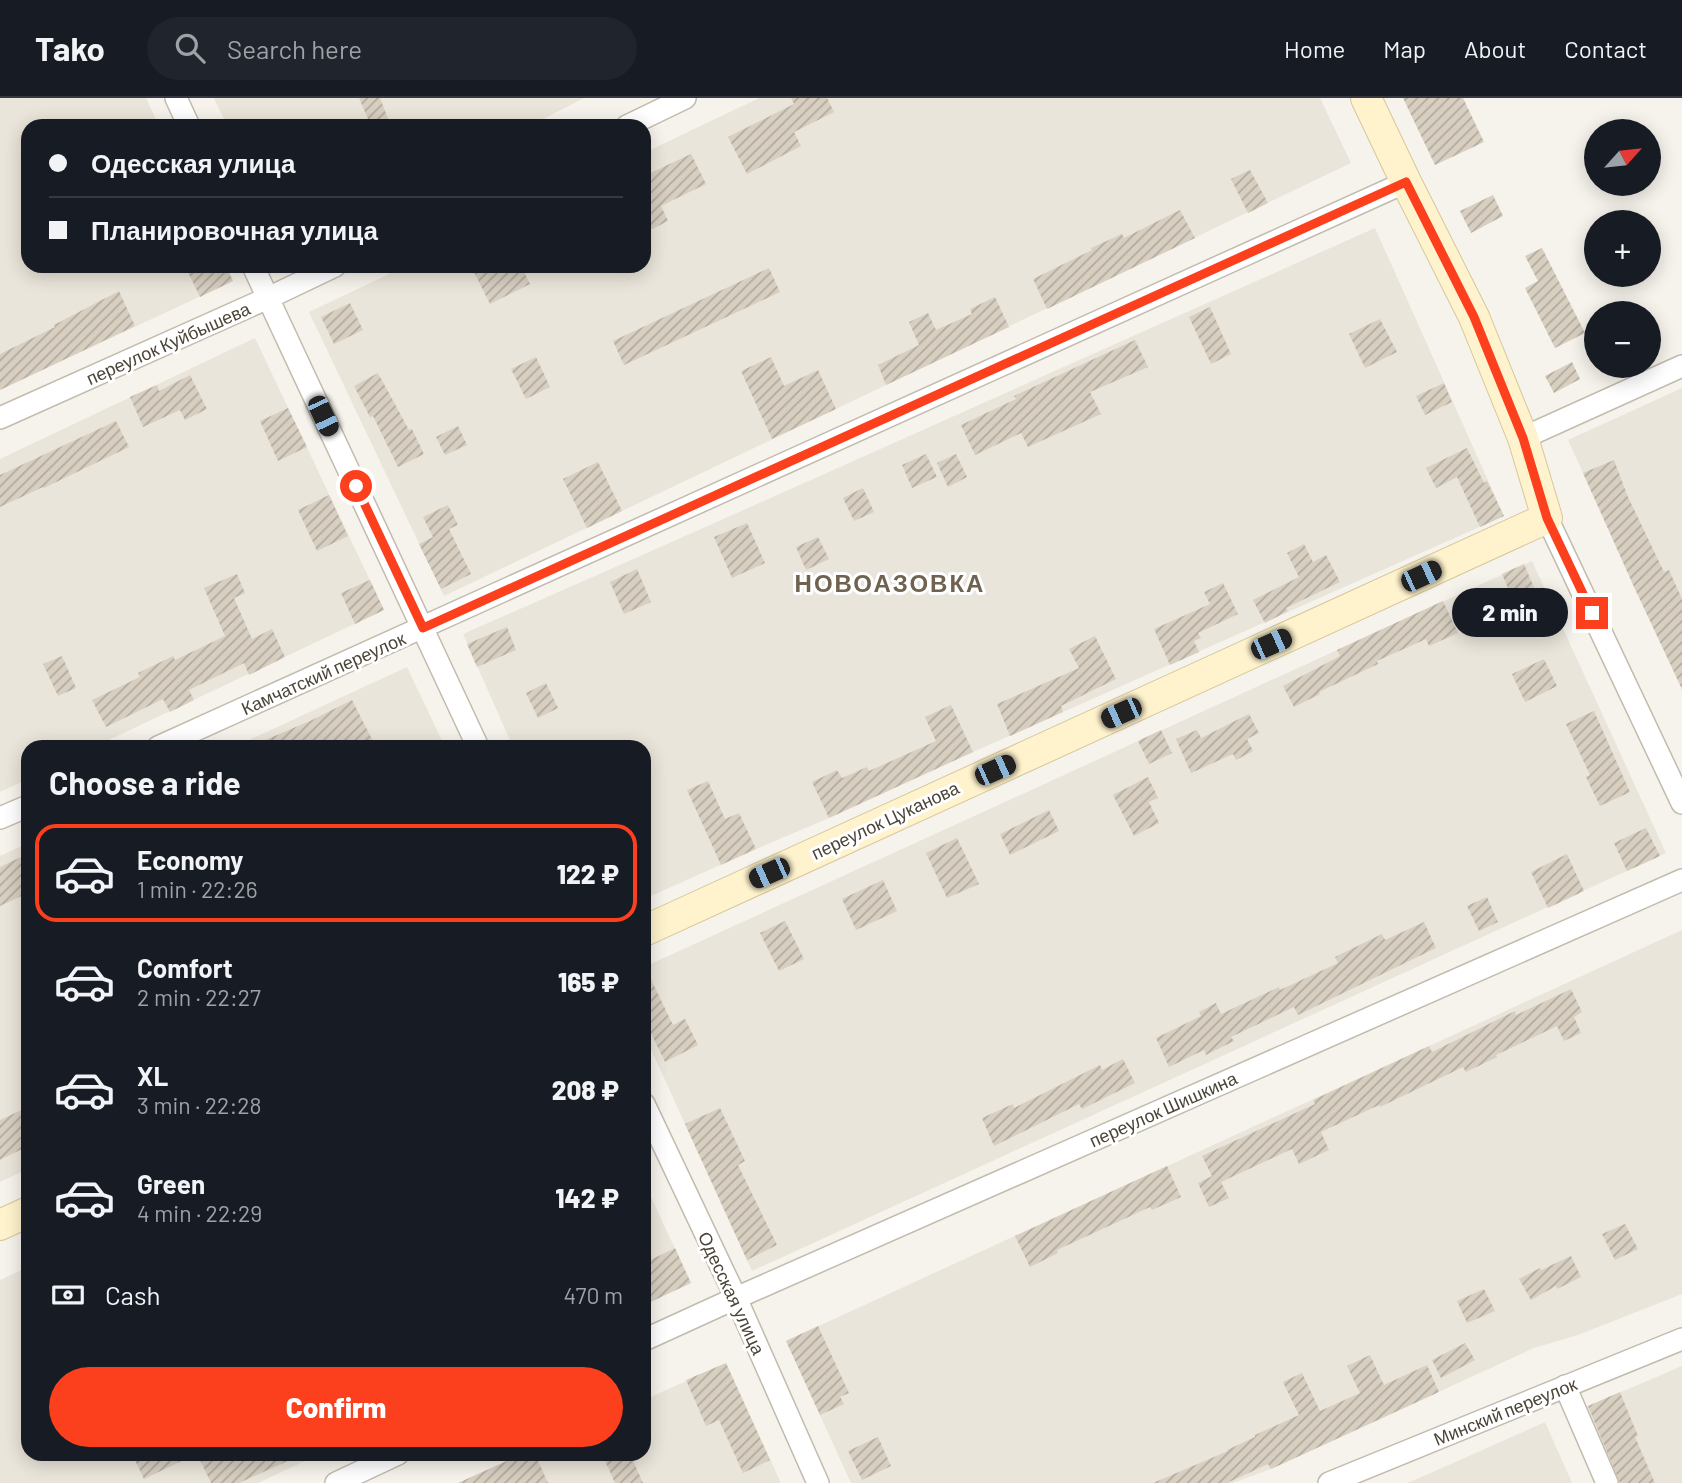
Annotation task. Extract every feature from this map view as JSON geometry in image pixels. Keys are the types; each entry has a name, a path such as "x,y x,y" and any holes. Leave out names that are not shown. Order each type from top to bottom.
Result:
{"main road":[{"path":"1366,98 1474,317 1523,438 1547,518"},
{"name":"переулок Цуканова","path":"651,927 1547,518"},
{"path":"0,1225 21,1215"}],"street":[{"path":"176,98 186,119"},
{"path":"642,119 685,98"},
{"name":"Камчатский переулок","path":"174,740 1406,182"},
{"path":"256,273 475,740"},
{"name":"переулок Куйбышева","path":"0,418 320,273"},
{"path":"1523,438 1682,366"},
{"path":"1547,518 1682,803"},
{"path":"0,818 21,809"},
{"name":"переулок Шишкина","path":"651,1337 1682,880"},
{"name":"Одесская улица","path":"651,1119 736,1298 818,1483"},
{"name":"Минский переулок","path":"1329,1483 1682,1339"},
{"path":"1565,1386 1607,1483"},
{"path":"336,1483 383,1461"}],"shaded area":[{"path":"0,98 146,98 156,119 21,119 21,273 229,273 233,281 0,390"},
{"path":"214,98 584,98 544,119 224,119"},
{"path":"759,98 1320,98 1351,163 444,596 309,312 391,273 651,273 651,150"},
{"path":"1375,228 1504,516 651,896 651,740 510,740 463,634"},
{"path":"255,338 384,610 109,740 21,740 21,782 0,792 0,459"},
{"path":"1682,388 1682,690 1568,440"},
{"path":"1532,561 1666,853 752,1271 651,1049 651,964"},
{"path":"407,667 442,740 249,740"},
{"path":"21,846 21,1172 0,1182 0,856"},
{"path":"1682,930 1682,1294 1578,1335 1534,1348 1271,1469 1233,1483 851,1483 786,1341"},
{"path":"651,1197 691,1283 651,1302"},
{"path":"21,1270 21,1461 305,1461 258,1483 0,1483 0,1280"},
{"path":"726,1363 781,1483 458,1483 507,1461 651,1461 651,1397"},
{"path":"1682,1366 1682,1483 1617,1483 1584,1408"},
{"path":"1545,1422 1572,1483 1407,1483 1426,1475"}],"building":[{"path":"359,98 380,98 388,119 368,119"},
{"path":"791,98 827,98 834,112 794,132 801,146 747,174 728,137 794,104"},
{"path":"1403,98 1463,98 1484,142 1435,165"},
{"path":"691,154 706,184 661,206 668,221 651,230 651,173"},
{"path":"1250,170 1268,203 1248,213 1231,179"},
{"path":"1493,195 1503,216 1471,233 1460,211"},
{"path":"1180,210 1195,238 1047,309 1033,279 1092,250 1091,248 1122,234 1124,238"},
{"path":"1542,248 1584,334 1555,348 1525,288 1538,281 1525,256"},
{"path":"769,268 780,292 624,365 613,341"},
{"path":"188,273 229,273 233,281 200,297"},
{"path":"474,273 524,273 530,284 490,304"},
{"path":"119,291 135,326 0,390 0,354"},
{"path":"995,297 1009,327 886,385 878,365 919,345 909,322 928,313 936,330 972,314 970,309"},
{"path":"350,303 363,330 334,344 321,317"},
{"path":"1210,307 1231,354 1211,364 1189,317"},
{"path":"1380,319 1397,352 1365,368 1349,334"},
{"path":"1135,340 1148,367 1090,392 1101,414 1028,447 1021,433 975,455 961,425 1016,399 1014,396"},
{"path":"536,357 550,387 526,399 511,369"},
{"path":"771,357 784,386 818,370 836,409 772,439 741,371"},
{"path":"1572,362 1580,379 1554,393 1545,376"},
{"path":"378,373 424,454 398,467 373,416 370,417 354,386"},
{"path":"190,375 207,409 185,420 180,410 143,427 130,397 157,385 159,391"},
{"path":"1444,383 1452,402 1425,415 1416,396"},
{"path":"288,408 307,447 278,461 260,421"},
{"path":"116,421 129,447 0,507 0,475"},
{"path":"458,426 467,445 445,455 436,437"},
{"path":"1467,448 1504,516 1480,527 1457,477 1436,488 1426,468"},
{"path":"926,454 937,477 912,488 902,465"},
{"path":"956,454 967,477 948,487 937,463"},
{"path":"1614,460 1628,497 1664,572 1669,570 1682,599 1682,689 1583,473"},
{"path":"598,462 622,511 587,528 563,479"},
{"path":"863,488 874,512 854,521 843,498"},
{"path":"329,495 348,536 317,551 298,510"},
{"path":"448,505 458,525 449,529 471,574 441,589 419,544 433,537 423,517"},
{"path":"747,523 765,563 732,578 714,537"},
{"path":"818,537 829,559 806,570 796,547"},
{"path":"1304,544 1313,562 1326,555 1340,582 1286,608 1288,611 1265,623 1253,600 1299,577 1287,553"},
{"path":"1524,564 1536,592 1514,602 1502,574"},
{"path":"637,569 651,602 624,614 610,582"},
{"path":"237,574 245,593 234,598 252,639 272,629 285,657 249,675 244,663 189,690 194,700 170,712 163,699 106,727 92,700 140,677 138,673 173,656 175,660 225,636 204,588"},
{"path":"370,580 384,610 355,624 341,593"},
{"path":"1223,583 1238,614 1198,633 1201,638 1194,641 1199,652 1170,665 1154,629 1210,604 1204,592"},
{"path":"1443,601 1458,633 1429,646 1426,639 1377,661 1378,664 1294,707 1283,686 1340,656 1337,650"},
{"path":"507,627 516,650 477,667 467,644"},
{"path":"1095,636 1116,679 1061,706 1063,712 1010,736 997,704 1079,668 1069,649"},
{"path":"62,656 76,688 58,696 43,664"},
{"path":"1544,659 1557,686 1525,702 1512,674"},
{"path":"546,683 558,708 538,718 526,693"},
{"path":"352,700 372,740 265,740"},
{"path":"951,705 973,752 829,818 812,782 837,770 842,778 867,767 869,771 936,741 925,717"},
{"path":"1594,711 1630,792 1600,806 1586,777 1590,775 1566,724"},
{"path":"1249,714 1259,733 1247,739 1253,751 1236,760 1233,754 1191,773 1176,739 1197,730 1201,738"},
{"path":"1161,730 1172,753 1149,764 1138,741"},
{"path":"1148,777 1158,798 1149,802 1159,823 1134,836 1113,795"},
{"path":"708,781 725,819 739,813 756,849 721,865 687,790"},
{"path":"1049,810 1059,831 1010,855 1000,834"},
{"path":"1646,828 1660,856 1627,871 1614,843"},
{"path":"957,838 979,884 947,898 926,853"},
{"path":"1567,854 1584,891 1548,908 1531,872"},
{"path":"21,857 21,896 0,906 0,867"},
{"path":"883,880 897,911 856,930 842,899"},
{"path":"1487,897 1498,922 1479,931 1467,906"},
{"path":"785,921 804,959 779,971 760,933"},
{"path":"1424,922 1436,948 1298,1015 1294,1007 1231,1037 1234,1041 1206,1055 1204,1050 1169,1067 1156,1038 1201,1016 1199,1012 1216,1003 1221,1014 1338,963 1335,957 1382,934 1385,940"},
{"path":"651,979 673,1025 685,1019 698,1045 665,1062 651,1033"},
{"path":"1571,989 1582,1012 1574,1017 1581,1033 1564,1041 1557,1026 1466,1072 1463,1067 1321,1132 1329,1150 1299,1164 1292,1149 1221,1182 1229,1198 1209,1207 1198,1183 1212,1176 1202,1156 1315,1104 1313,1100 1429,1046 1432,1052 1515,1011 1516,1015"},
{"path":"1123,1059 1135,1083 1082,1109 1079,1104 994,1146 982,1118 1013,1104 1014,1108 1100,1065 1102,1070"},
{"path":"720,1108 745,1161 738,1165 777,1245 747,1260 685,1124"},
{"path":"21,1110 21,1150 0,1160 0,1120"},
{"path":"1167,1166 1181,1197 1152,1210 1150,1207 1057,1250 1058,1253 1030,1267 1015,1236"},
{"path":"1625,1224 1638,1249 1615,1260 1602,1234"},
{"path":"675,1248 691,1283 651,1302 651,1260"},
{"path":"1571,1256 1581,1277 1557,1289 1556,1286 1531,1300 1519,1279"},
{"path":"1484,1289 1495,1311 1467,1323 1457,1301"},
{"path":"818,1326 849,1393 840,1397 844,1404 820,1415 786,1341"},
{"path":"1465,1343 1475,1360 1441,1378 1432,1360"},
{"path":"1370,1355 1384,1385 1427,1365 1439,1392 1271,1469 1268,1464 1227,1483 1153,1483 1228,1451 1299,1415 1283,1382 1302,1373 1320,1411 1360,1393 1347,1366"},
{"path":"726,1363 770,1460 743,1473 719,1420 706,1426 686,1380"},
{"path":"1620,1392 1638,1436 1635,1437 1655,1483 1620,1483 1588,1406"},
{"path":"878,1437 891,1466 862,1480 848,1451"},
{"path":"135,1461 181,1461 144,1479"},
{"path":"200,1461 288,1461 239,1483 211,1483"},
{"path":"507,1461 538,1461 548,1483 458,1483"},
{"path":"605,1461 633,1461 643,1483 615,1483"}],"district":[{"name":"НОВОАЗОВКА","path":"890,582"}],"route":[{"path":"356,486 423,628 1406,182 1474,317 1523,438 1547,518 1592,613"}]}
